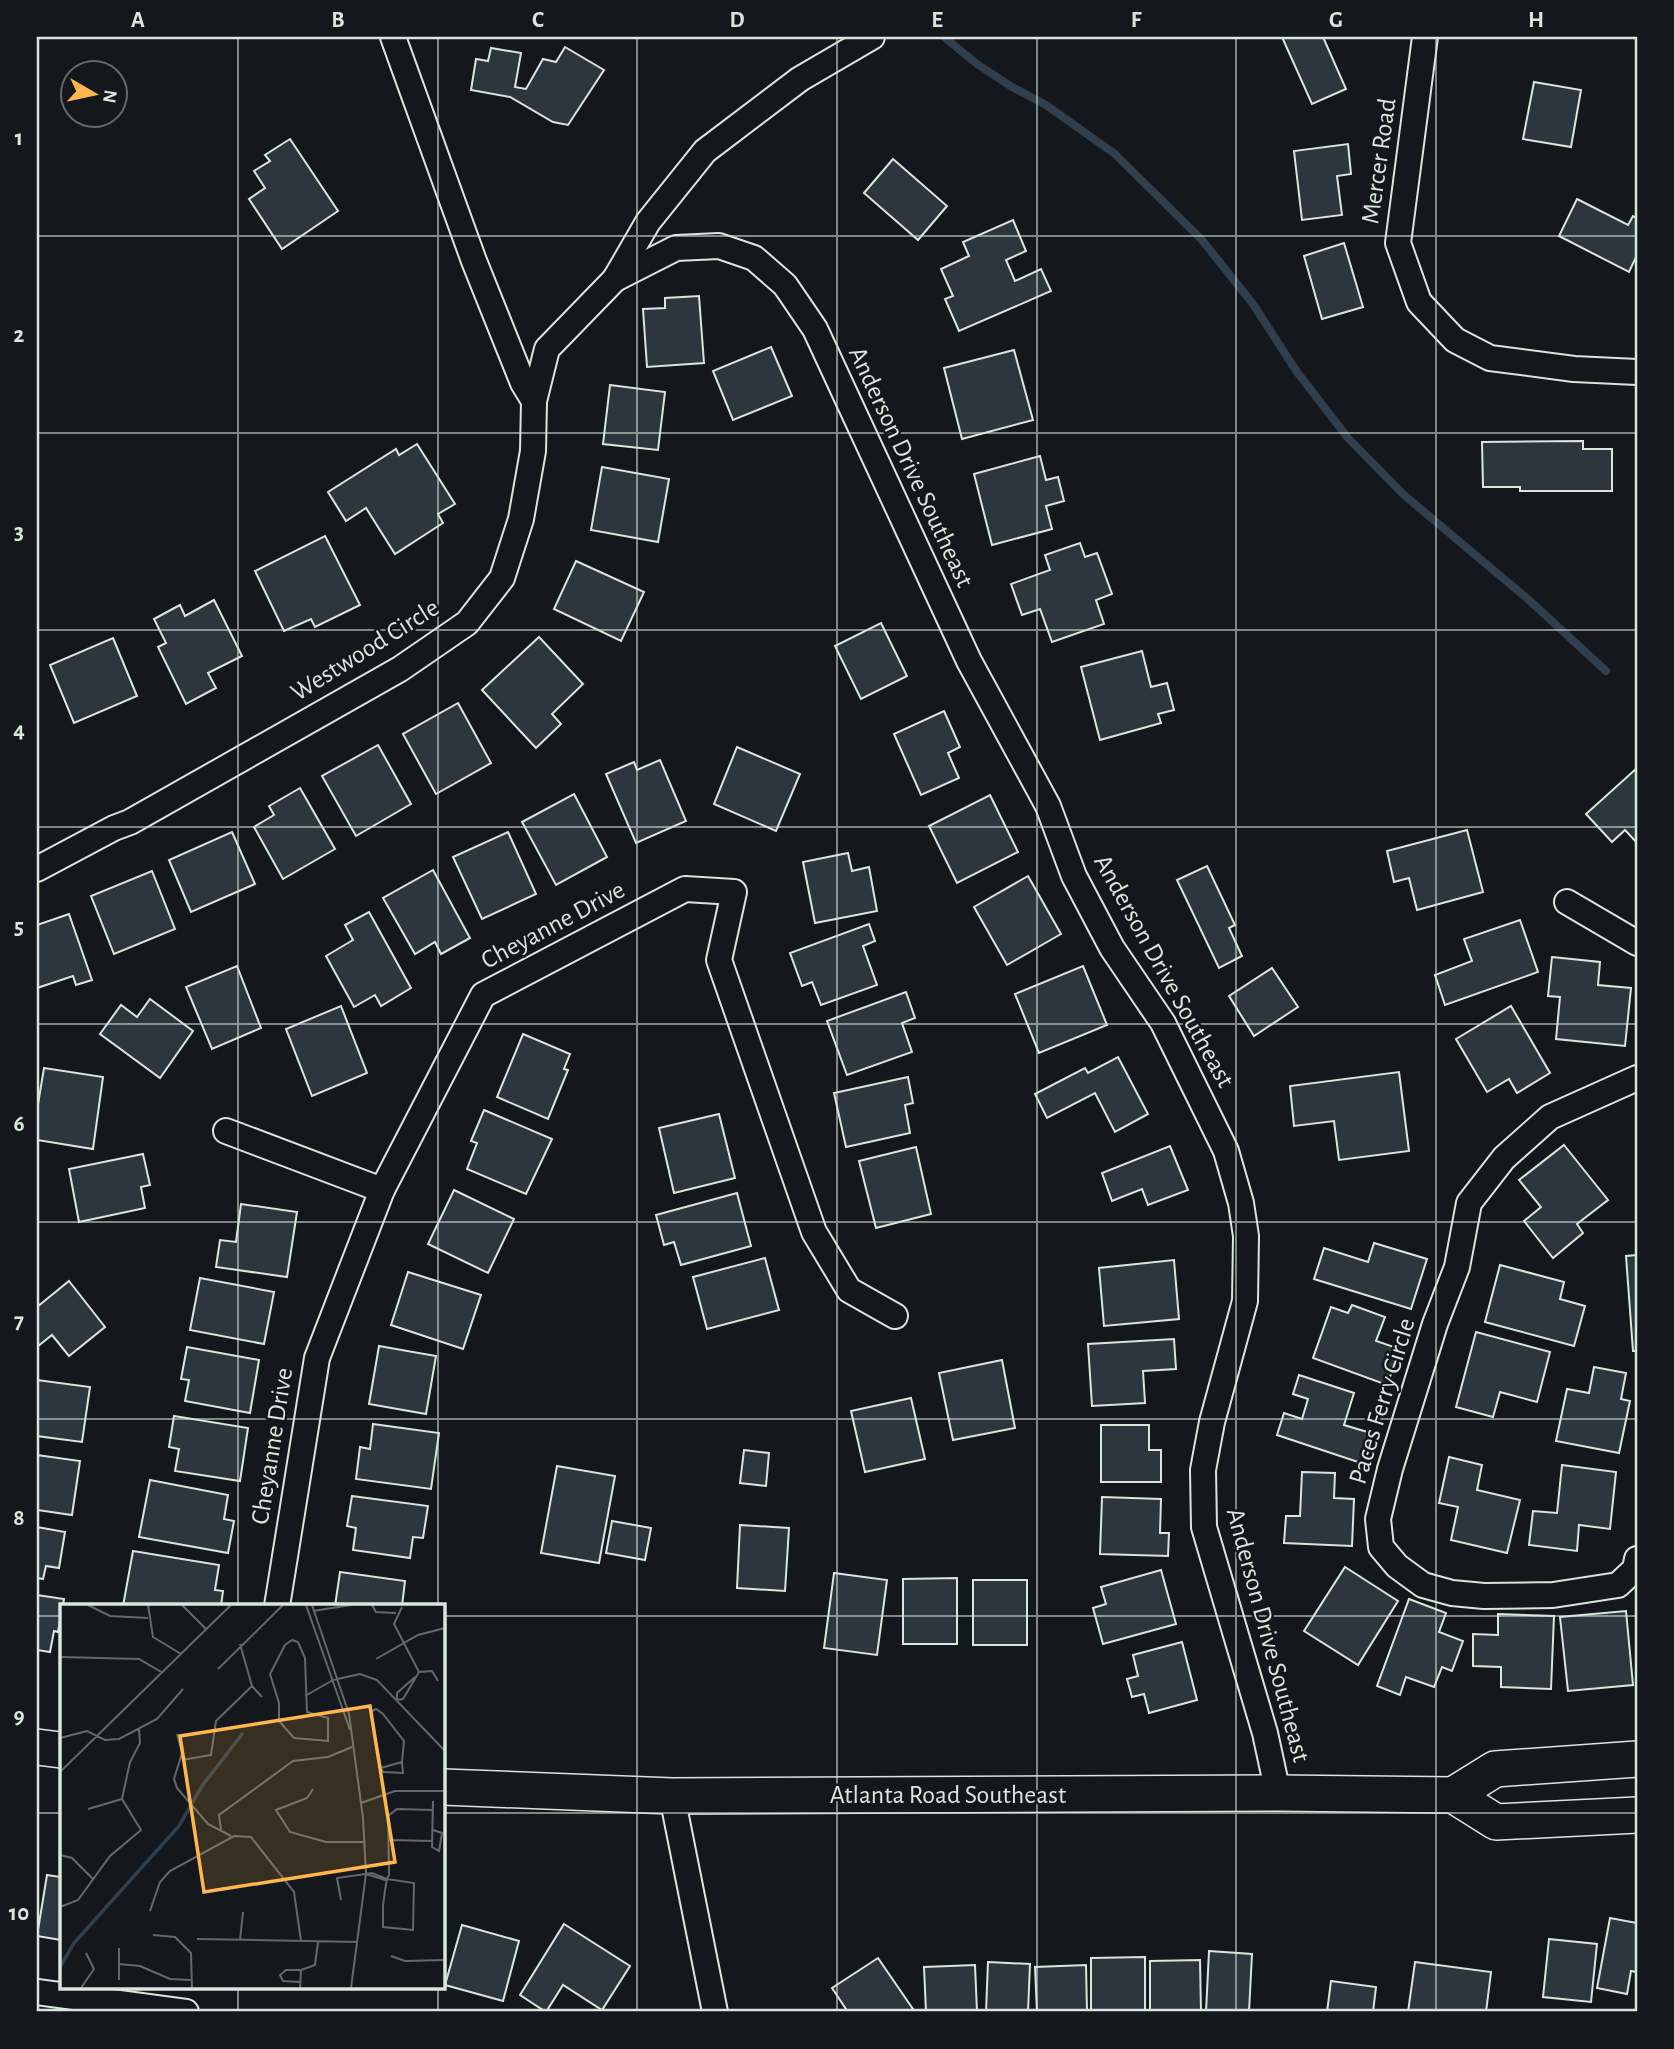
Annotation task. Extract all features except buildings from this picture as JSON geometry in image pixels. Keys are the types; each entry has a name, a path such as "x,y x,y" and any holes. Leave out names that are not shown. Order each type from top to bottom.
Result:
{"main road":[{"path":"37,1747 60,1751"},
{"path":"1637,1759 1495,1769 1454,1796 1496,1822 1637,1815"},
{"name":"Atlanta Road Southeast","path":"444,1787 672,1796 1278,1793 1454,1796"}],"street":[{"name":"Westwood Circle","path":"37,869 130,822 400,669 467,622 502,578 521,519 533,451 534,401 523,383 474,261 393,37"},
{"name":"Anderson Drive Southeast","path":"534,401 547,349 615,279 648,222 705,152 800,79 873,37"},
{"name":"Mercer Road","path":"1425,37 1398,243 1419,302 1455,340 1490,358 1574,369 1637,372"},
{"name":"Anderson Drive Southeast","path":"615,279 676,248 719,246 754,258 785,285 815,330 969,661 1048,806 1074,876 1112,948 1163,1023 1226,1151 1241,1203 1246,1236 1245,1301 1212,1422 1205,1458 1204,1527 1265,1733 1278,1793"},
{"name":"Cheyanne Drive","path":"277,1604 317,1358 382,1190 483,995 685,889 734,892 719,960 814,1232 849,1290 895,1316"},
{"path":"1567,901 1637,943"},
{"name":"Paces Ferry Circle","path":"1637,1078 1550,1117 1504,1158 1469,1203 1457,1267 1435,1324 1390,1469 1378,1519 1381,1546 1396,1566 1423,1585 1452,1593 1484,1596 1553,1595 1618,1585 1635,1569 1637,1559"},
{"path":"226,1131 382,1190"},
{"path":"672,1796 715,2012"},
{"path":"37,1992 186,2012"}],"waterway":[{"path":"944,37 977,64 1046,105 1115,154 1202,240 1253,304 1297,372 1348,438 1404,495 1529,600 1606,671"}]}
